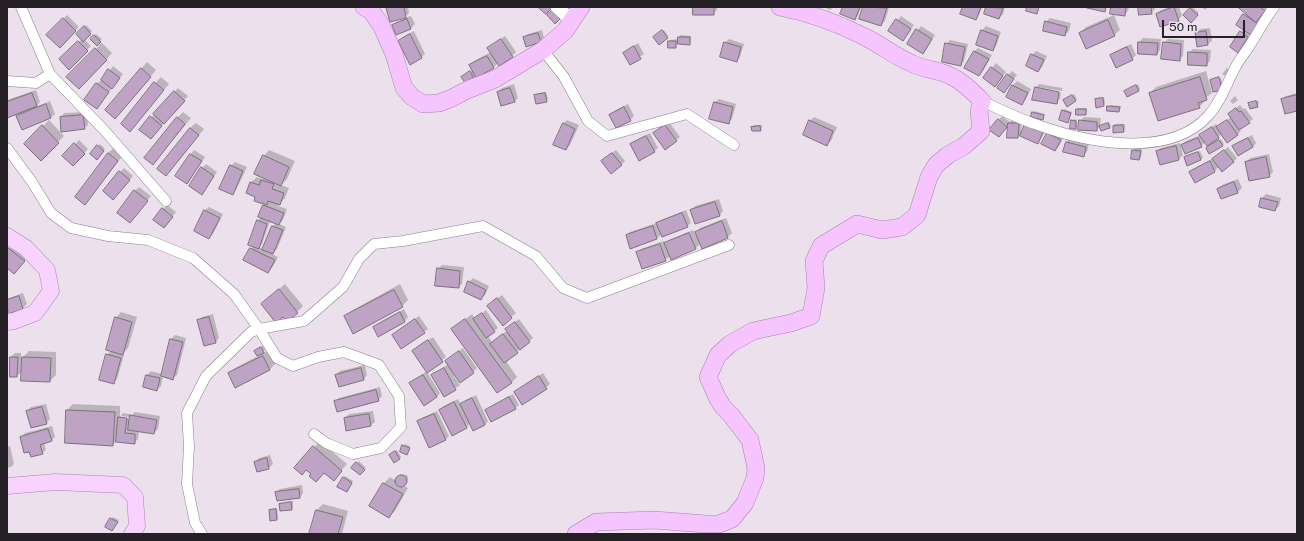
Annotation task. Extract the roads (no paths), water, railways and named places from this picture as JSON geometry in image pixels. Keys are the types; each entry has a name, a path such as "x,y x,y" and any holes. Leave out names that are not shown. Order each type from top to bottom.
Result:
{"highway":[{"path":"364,7 371,11 381,25 394,54 404,88 412,97 423,104 439,103 495,79 543,50 565,31 576,14"},
{"path":"576,534 596,522 654,520 719,524 732,518 745,503 755,478 756,468 750,440 720,403 708,377 718,356 730,344 753,331 792,323 811,316 816,288 814,262 821,246 857,224 882,230 902,227 917,215 929,178 936,165 948,155 964,146 981,131 979,111 982,101 965,85 948,75 911,64 864,36 820,17 780,7"}],"main road":[{"path":"7,236 26,248 47,270 51,291 36,313 7,322"},
{"path":"7,486 56,482 123,485 135,497 137,526 132,534"}],"street":[{"path":"21,7 50,74 105,131 166,201"},
{"path":"558,7 576,14"},
{"path":"982,101 1036,124 1085,138 1108,142 1135,143 1157,141 1184,134 1207,117 1220,102 1235,67 1274,7"},
{"path":"543,50 564,77 588,121 607,136 687,114 734,146"},
{"path":"7,81 36,83 50,74"},
{"path":"7,148 32,182 51,213 71,228 108,236 148,240 193,258 234,294 259,329 277,358 293,366 318,357 344,352 379,365 399,396 401,427 381,448 352,454 326,443 314,434"},
{"path":"202,534 195,523 187,484 187,413 206,376 251,332 259,329 304,321 343,287 359,259 374,244 403,241 483,226 536,256 563,288 587,298 730,245"}]}
